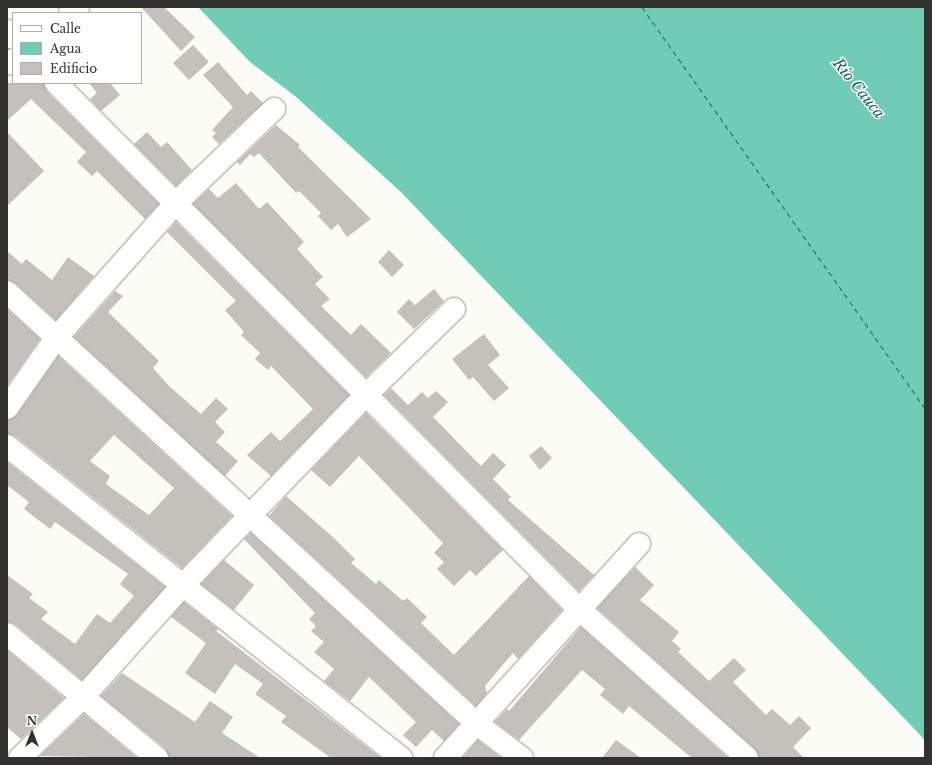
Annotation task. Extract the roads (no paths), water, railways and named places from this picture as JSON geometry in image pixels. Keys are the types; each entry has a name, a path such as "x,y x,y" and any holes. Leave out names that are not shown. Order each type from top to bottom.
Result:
{"street":[{"path":"57,84 578,608 747,758"},
{"path":"7,408 56,338 176,203 274,110"},
{"path":"7,292 476,723 522,758"},
{"path":"20,758 83,697 183,585 366,394 454,309"},
{"path":"7,446 401,758"},
{"path":"445,758 578,608 639,544"},
{"path":"7,634 157,758"}],"water":[{"name":"Río Cauca","path":"198,7 925,7 925,740 401,192 295,96 250,62"}]}
